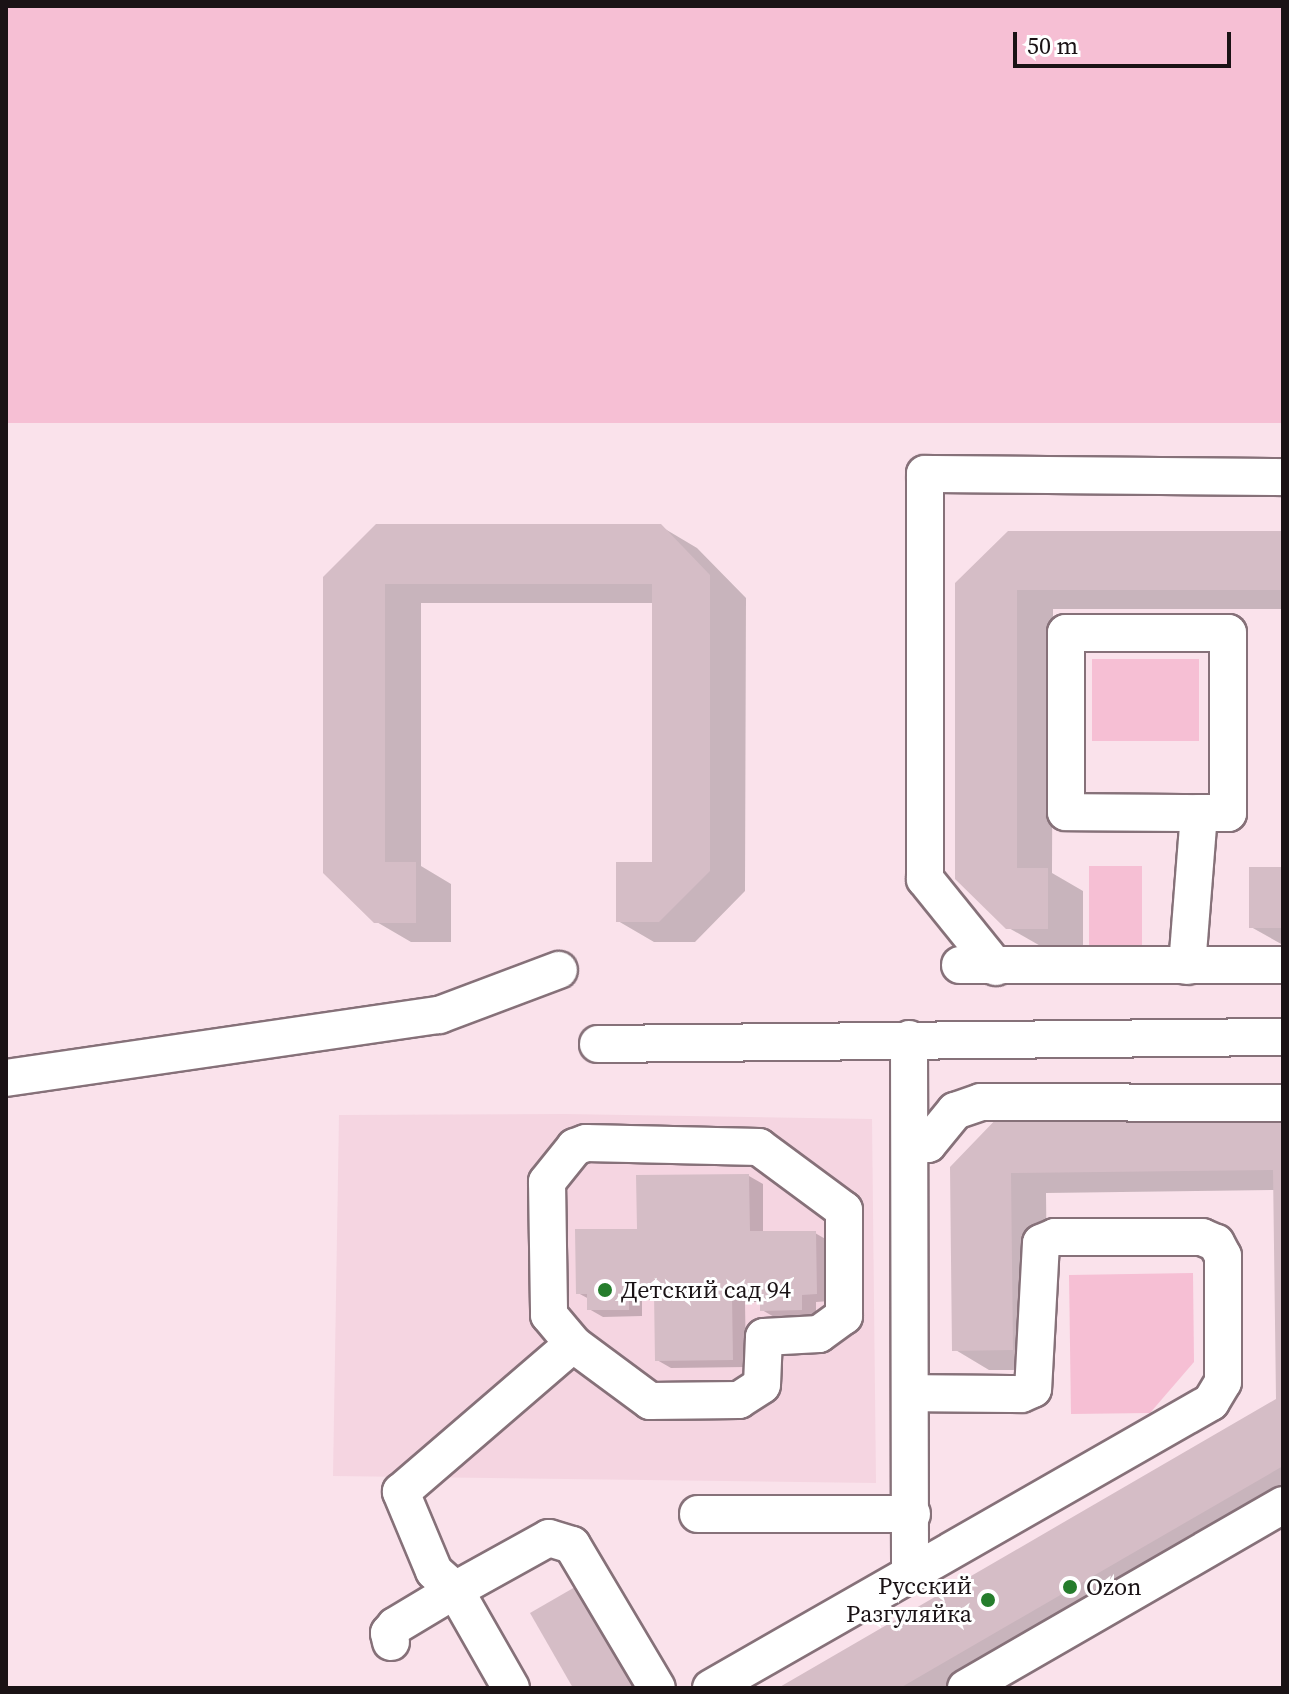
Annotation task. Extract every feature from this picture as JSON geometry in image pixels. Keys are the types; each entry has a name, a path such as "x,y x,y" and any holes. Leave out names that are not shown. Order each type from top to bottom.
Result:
{"lane":[{"path":"1283,477 925,474 925,879 978,966 1283,965"},
{"path":"1066,633 1228,633 1228,813 1199,813 1066,812 1066,633"},
{"path":"1187,966 1199,813"},
{"path":"6,1078 439,1015 559,970"},
{"path":"598,1044 1283,1037"},
{"path":"909,1039 914,1393 910,1575"},
{"path":"911,1145 928,1144 955,1111 981,1102 1283,1103"},
{"path":"586,1143 759,1147 844,1210 844,1316 819,1334 764,1337 762,1385 739,1400 650,1401 573,1344 549,1315 547,1182 575,1147 586,1143"},
{"path":"711,1688 1220,1394 1223,1256 1216,1243 1202,1237 1055,1237 1041,1243 1033,1389 1021,1394 914,1393"},
{"path":"511,1688 455,1590 434,1571 401,1492 573,1344"},
{"path":"966,1688 1283,1505"},
{"path":"698,1514 912,1514"},
{"path":"391,1642 389,1633 395,1626 549,1538 561,1538 572,1545 657,1688"}],"shaded area":[{"path":"6,6 1283,6 1283,423 6,423"},
{"path":"1092,659 1199,659 1199,741 1092,741"},
{"path":"1089,866 1142,866 1142,950 1089,950"},
{"name":"Детский сад 94","path":"565,1114 872,1119 876,1483 333,1476 339,1115"},
{"path":"1193,1273 1194,1362 1150,1413 1071,1414 1069,1275"}],"building":[{"path":"376,524 661,524 710,575 710,871 659,922 616,922 616,862 652,862 652,584 385,584 385,862 416,862 416,923 374,923 323,873 323,577"},
{"path":"1008,531 1283,531 1283,590 1017,590 1017,868 1048,868 1048,929 1006,929 955,879 955,583"},
{"path":"1249,867 1283,867 1283,928 1249,928"},
{"path":"1283,1109 1283,1466 900,1688 778,1688 1276,1399 1273,1170 1011,1173 1013,1350 952,1351 950,1167 1002,1113"},
{"path":"749,1174 750,1231 816,1231 817,1294 802,1295 802,1310 760,1311 760,1295 732,1295 733,1360 655,1361 654,1293 629,1293 629,1310 587,1310 587,1294 576,1294 575,1229 637,1229 636,1175"},
{"path":"582,1583 644,1688 573,1688 530,1613"}],"place":[{"name":"Детский сад 94","path":"605,1290"},
{"name":"Ozon","path":"1070,1587"},
{"name":"Русский Разгуляйка","path":"988,1600"}]}
